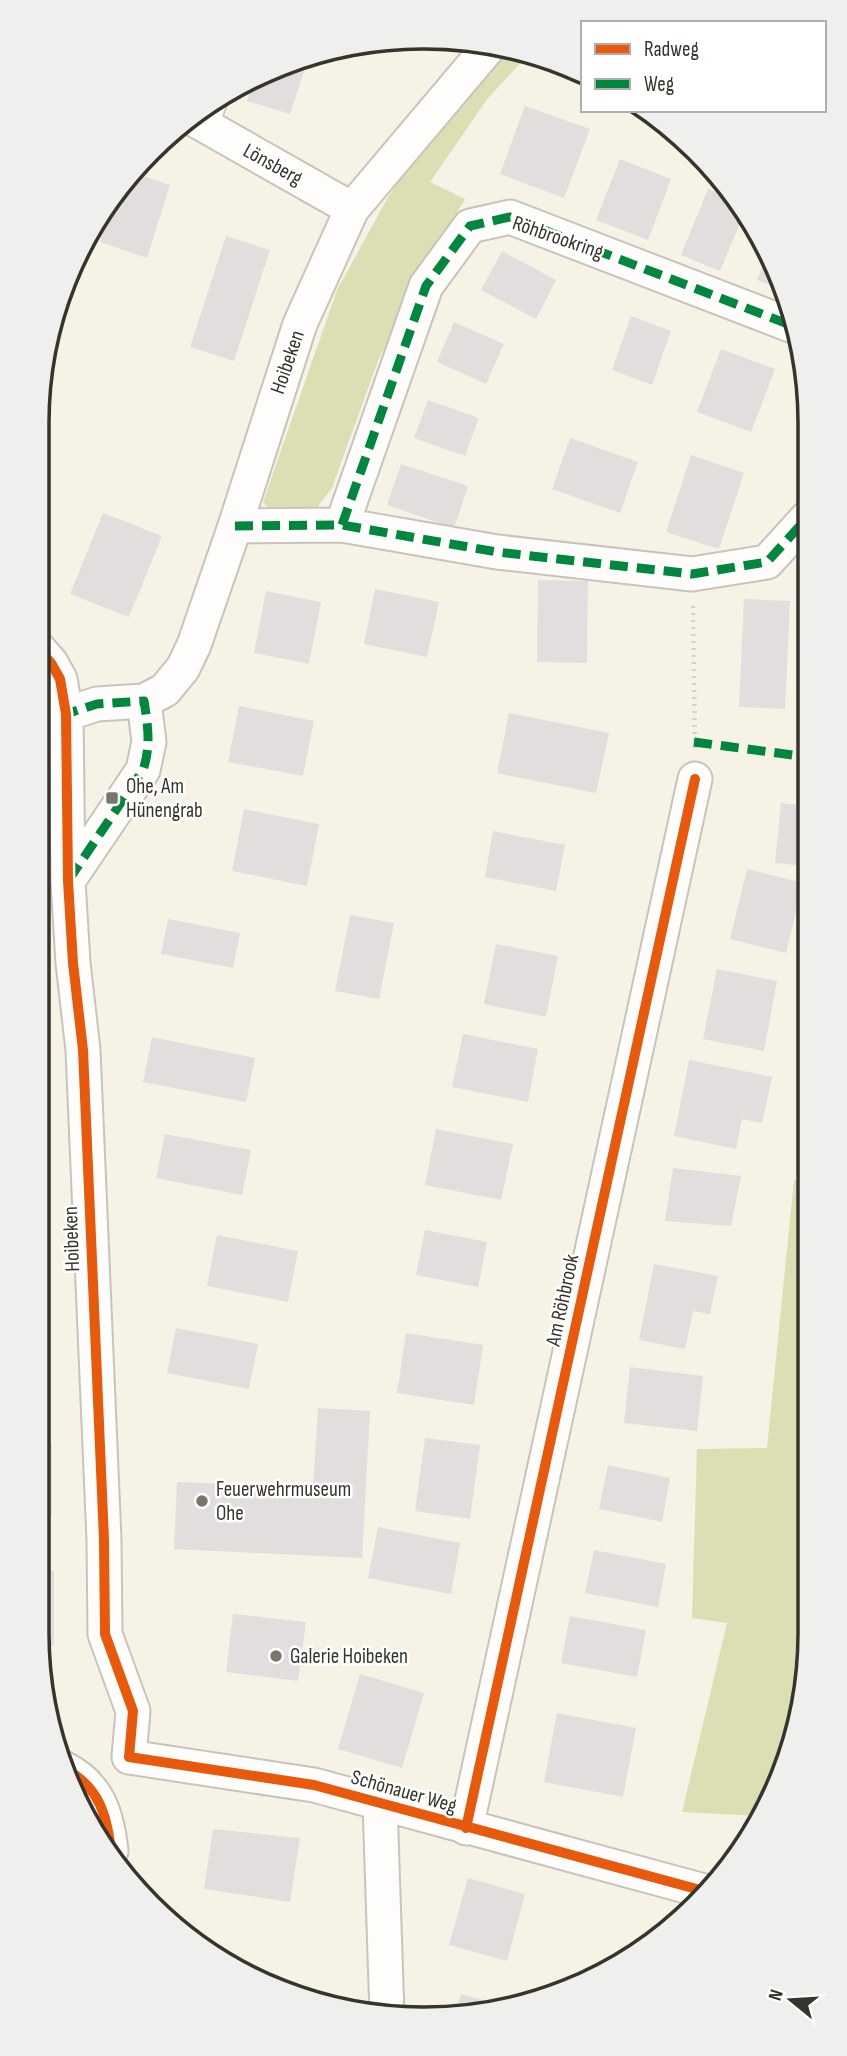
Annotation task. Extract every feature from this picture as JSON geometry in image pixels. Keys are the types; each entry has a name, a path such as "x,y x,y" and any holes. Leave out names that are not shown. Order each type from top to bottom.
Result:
{"street":[{"name":"Hoibeken","path":"144,701 165,690 183,668 194,645 300,324 352,209 483,54"},
{"name":"Lönsberg","path":"208,117 352,209"},
{"name":"Röhbrookring","path":"342,525 426,286 470,226 510,217 784,322"},
{"path":"235,526 342,525 497,552 692,574 767,562 798,528"},
{"name":"Hoibeken","path":"49,661 60,679 66,713 68,881 73,964 83,1050 104,1541 105,1634 133,1712 129,1757"},
{"path":"66,713 97,705 144,701 149,742 143,770 68,881"},
{"name":"Am Röhbrook","path":"466,1829 695,779"},
{"path":"97,1795 129,1757"},
{"name":"Schönauer Weg","path":"129,1757 314,1785 466,1829 696,1889"},
{"path":"78,1776 97,1795 106,1818 109,1836"},
{"name":"Schönauer Weg","path":"380,1803 387,2005"}],"path":[{"path":"692,574 695,779"}],"green space":[{"path":"496,56 521,62 488,98 430,182 465,199 418,278 378,361 332,488 312,514 273,513 263,502 337,290 388,197 443,118"},
{"path":"794,1180 798,1180 798,1632 791,1706 778,1753 750,1816 682,1812 727,1623 692,1618 697,1449 767,1448"}],"building":[{"path":"305,68 290,114 247,101 250,92"},
{"path":"525,106 590,129 564,198 500,174"},
{"path":"620,159 671,179 648,240 596,220"},
{"path":"143,176 170,185 147,258 100,242 112,215"},
{"path":"708,189 719,194 740,223 720,271 681,255"},
{"path":"226,236 270,250 234,361 190,347"},
{"path":"502,251 556,280 536,319 481,290"},
{"path":"763,266 771,286 757,280"},
{"path":"631,316 671,331 652,385 612,370"},
{"path":"454,322 504,344 486,384 437,362"},
{"path":"721,349 775,369 751,432 697,412"},
{"path":"428,400 479,418 465,456 414,438"},
{"path":"570,438 638,462 620,513 552,489"},
{"path":"691,455 744,473 719,549 666,532"},
{"path":"401,464 468,486 454,528 387,505"},
{"path":"103,513 162,536 129,617 70,594"},
{"path":"538,580 588,581 587,663 537,662"},
{"path":"375,589 439,602 427,657 364,644"},
{"path":"266,591 321,602 309,664 254,653"},
{"path":"744,599 790,601 785,709 739,707"},
{"path":"239,706 314,721 303,776 228,762"},
{"path":"509,713 609,733 596,793 497,773"},
{"path":"781,803 798,805 798,865 775,863"},
{"path":"244,809 319,824 307,886 232,871"},
{"path":"493,831 565,845 556,891 485,877"},
{"path":"747,869 798,882 798,904 786,953 730,939"},
{"path":"350,915 394,923 379,999 335,991"},
{"path":"168,919 240,933 233,968 161,954"},
{"path":"496,944 558,956 546,1017 484,1004"},
{"path":"717,969 777,981 764,1051 703,1039"},
{"path":"463,1034 538,1049 528,1102 452,1087"},
{"path":"152,1037 255,1058 246,1102 143,1082"},
{"path":"689,1060 772,1077 762,1123 742,1119 736,1149 674,1136"},
{"path":"436,1129 513,1144 501,1200 425,1185"},
{"path":"165,1134 251,1150 242,1195 156,1178"},
{"path":"673,1168 741,1176 731,1226 665,1221"},
{"path":"425,1230 487,1242 478,1287 416,1275"},
{"path":"217,1235 298,1251 288,1302 207,1286"},
{"path":"654,1264 718,1276 710,1314 693,1311 685,1349 639,1340"},
{"path":"176,1328 258,1344 249,1389 167,1373"},
{"path":"406,1333 483,1345 474,1405 397,1393"},
{"path":"630,1367 703,1376 697,1431 624,1423"},
{"path":"318,1408 370,1411 362,1558 174,1549 177,1482 313,1487"},
{"path":"425,1438 480,1445 470,1519 415,1511"},
{"path":"49,1444 52,1444 52,1517 49,1517"},
{"path":"608,1465 670,1478 662,1522 599,1509"},
{"path":"378,1527 460,1543 451,1594 368,1578"},
{"path":"594,1550 666,1564 658,1607 585,1593"},
{"path":"49,1571 54,1571 54,1646 50,1646"},
{"path":"233,1614 306,1622 298,1681 226,1672"},
{"path":"570,1616 646,1630 637,1677 561,1663"},
{"path":"360,1674 424,1693 402,1768 338,1749"},
{"path":"557,1713 636,1728 623,1797 544,1782"},
{"path":"213,1829 300,1838 290,1902 204,1889"},
{"path":"468,1878 525,1894 507,1961 449,1945"},
{"path":"461,1994 488,2002 472,2004 457,2005"}],"marked path":[{"path":"342,525 426,286 470,226 510,217 784,322"},
{"path":"235,526 342,525 497,552 692,574 767,562 798,528"},
{"path":"66,720 66,714 97,704 144,701 148,736 143,770 70,878"},
{"path":"694,742 798,756"}],"cycle path":[{"path":"49,661 60,679 66,714 68,881 73,963 83,1050 104,1540 105,1634 133,1711 129,1757"},
{"path":"466,1828 695,779"},
{"path":"129,1757 314,1785 696,1889"},
{"path":"79,1778 99,1802 109,1836"}],"place":[{"name":"Ohe, Am Hünengrab","path":"112,798"},
{"name":"Feuerwehrmuseum Ohe","path":"202,1501"},
{"name":"Galerie Hoibeken","path":"276,1656"}]}
